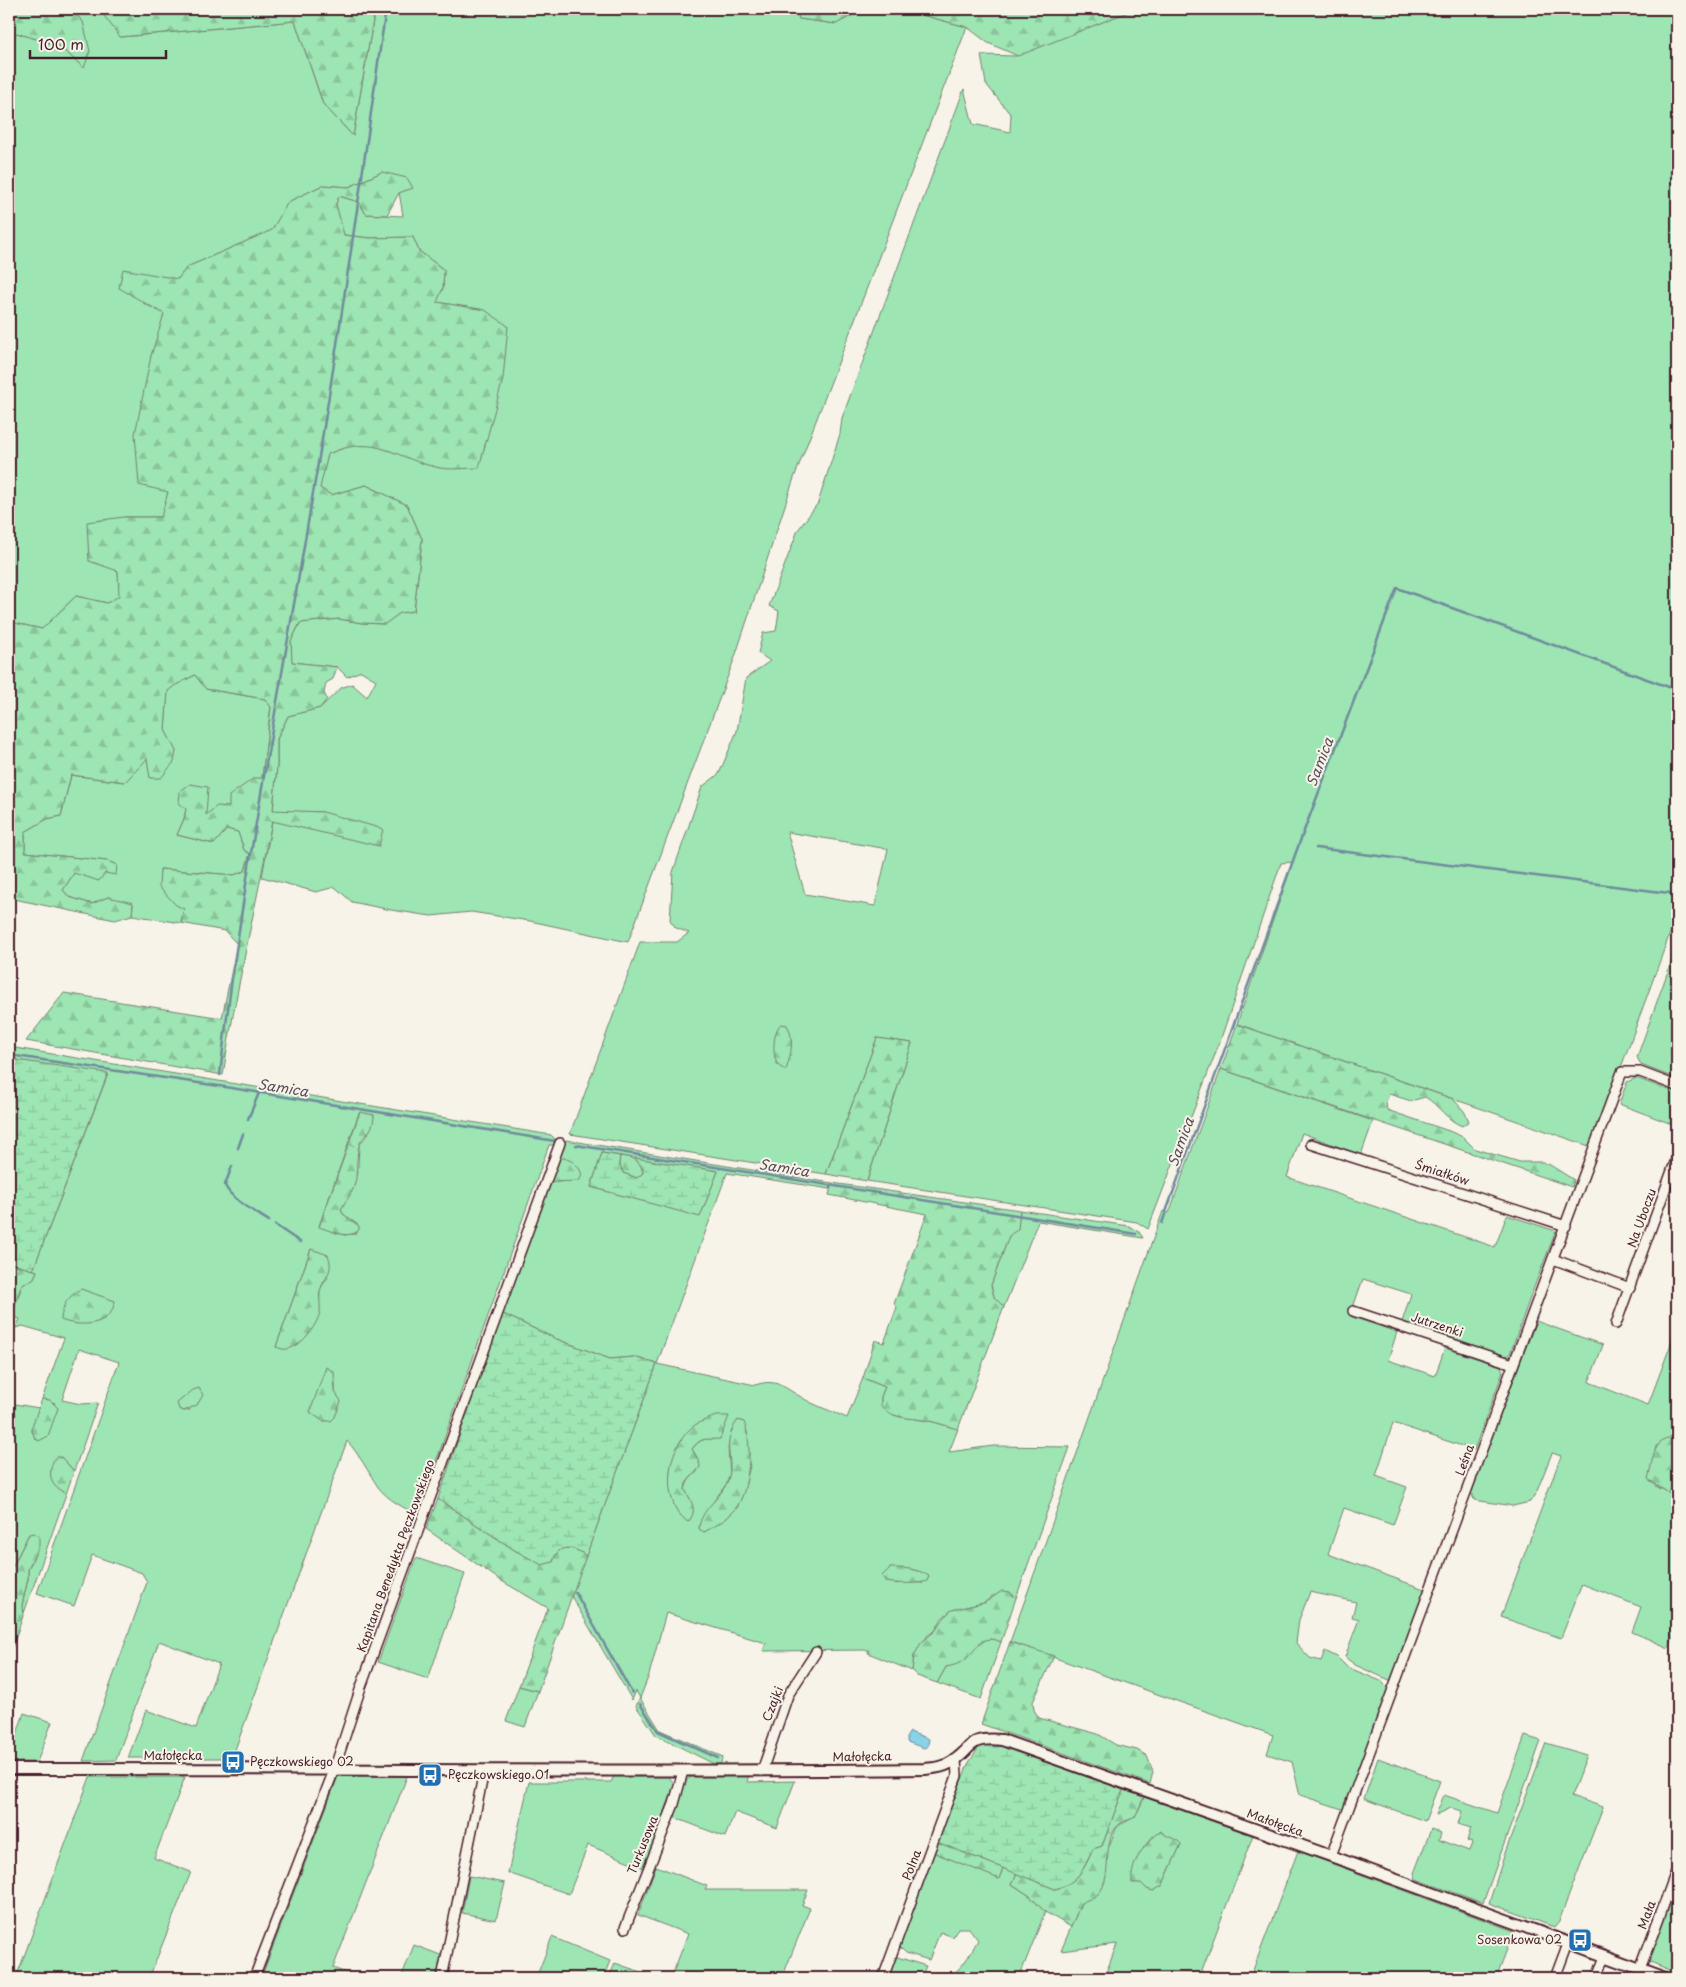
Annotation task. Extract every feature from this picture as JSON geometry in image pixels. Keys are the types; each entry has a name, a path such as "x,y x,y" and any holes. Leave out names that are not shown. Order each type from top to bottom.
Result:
{"street":[{"name":"Leśna","path":"1331,1856 1622,1072 1640,1072 1677,1086"},
{"name":"Kapitana Benedykta Pęczkowskiego","path":"254,1978 334,1770 361,1687 560,1143"},
{"name":"Śmiałków","path":"1311,1144 1566,1226"},
{"name":"Na Uboczu","path":"1616,1324 1677,1157"},
{"path":"1554,1259 1630,1288"},
{"name":"Jutrzenki","path":"1353,1310 1513,1364"},
{"name":"Czajki","path":"762,1771 788,1695 813,1660 816,1652"},
{"name":"Małołęcka","path":"9,1770 762,1771 925,1769 943,1767 956,1759 969,1745 979,1739 1008,1741 1665,1978"},
{"name":"Polna","path":"882,1978 957,1776 956,1759"},
{"path":"442,1978 484,1771"},
{"name":"Turkusowa","path":"625,1928 674,1804 683,1771"},
{"name":"Mała","path":"1640,1969 1677,1869"},
{"path":"1555,1978 1568,1943"},
{"path":"1596,1978 1605,1956"}],"green space":[{"path":"9,9 71,9 83,22 90,51 84,68 59,46 17,33 9,41"},
{"path":"71,9 99,9 121,37 295,21 323,104 353,136 375,9 796,9 799,19 836,24 859,11 907,11 967,27 794,478 735,657 628,942 530,921 471,912 431,916 391,910 352,902 335,887 316,892 262,877 272,821 323,812 273,811 277,739 288,716 320,708 341,688 352,684 367,697 376,680 361,671 347,677 337,667 291,662 291,641 300,623 339,619 384,624 400,613 414,611 422,539 407,505 366,485 331,495 319,488 328,454 348,446 373,445 440,468 485,310 436,302 443,288 444,270 419,251 413,237 370,238 344,235 335,204 339,196 359,202 366,214 403,216 399,192 382,172 349,187 323,185 288,202 273,230 187,267 178,279 143,303 165,314 151,356 168,492 162,517 124,517 118,571 120,596 107,603 76,596 42,629 10,622 9,624 9,41 17,33 59,46 84,68 83,22"},
{"path":"99,9 375,9 353,136 323,104 295,21 120,37"},
{"path":"796,9 1135,9 1018,56 988,43 967,27 907,11 859,12 836,24 799,19"},
{"path":"1135,9 1677,9 1677,914 1592,1147 1237,1024 1293,862 1281,863 1219,1044 1148,1229 1137,1222 867,1181 912,1043 877,1038 826,1174 570,1134 640,942 677,942 689,933 676,928 670,920 673,872 702,787 719,774 737,731 746,678 770,661 758,653 763,633 776,631 779,611 769,606 798,530 818,503 840,434 842,418 964,89 973,124 1010,132 1011,115 986,84 981,55 1016,56","holes":["787,832 888,849 875,906 805,894"]},
{"path":"382,172 407,178 413,188 399,193 387,215 366,214 359,202 339,196 336,204 344,235 370,238 413,237 419,251 444,270 443,288 437,302 485,310 508,326 503,379 479,468 440,468 373,446 345,448 328,454 320,488 331,495 366,485 407,505 422,539 414,611 400,613 385,624 339,619 300,623 291,641 292,662 337,667 333,679 326,683 324,693 327,699 320,708 288,716 277,739 277,766 273,810 323,812 383,829 379,846 272,821 223,1075 26,1041 64,993 222,1018 237,944 225,931 181,923 184,909 176,905 159,887 160,869 234,875 245,871 250,854 244,850 238,832 227,829 214,844 177,835 186,809 179,803 180,791 190,784 208,787 206,815 217,806 229,807 229,796 254,778 262,778 271,707 265,699 206,689 195,675 168,691 165,730 176,751 174,762 161,778 150,778 147,759 125,782 71,775 61,816 47,819 25,832 25,852 107,861 117,865 116,875 105,873 99,881 74,873 63,890 69,897 92,904 108,897 133,903 132,915 115,920 9,898 9,624 10,622 42,629 76,596 107,603 119,596 118,571 89,561 87,522 124,517 161,517 168,492 139,485 135,434 151,356 164,314 119,288 123,269 178,279 187,267 272,230 288,202 323,185 349,187"},
{"path":"195,675 206,689 265,699 271,706 262,778 229,807 205,816 186,809 177,835 214,844 227,829 238,832 244,850 250,854 245,871 234,875 160,869 176,904 184,909 181,923 132,915 133,904 108,897 92,904 69,897 63,890 74,873 105,873 117,865 107,861 25,852 25,832 47,819 61,816 71,775 124,782 147,758 176,752 165,730 168,690"},
{"path":"1677,946 1677,1079 1641,1065 1637,1057"},
{"path":"781,1024 787,1025 792,1042 786,1070 776,1062 774,1051 776,1032"},
{"path":"1237,1024 1453,1099 1464,1111 1469,1121 1462,1126 1451,1120 1425,1097 1411,1101 1389,1094 1386,1102 1387,1110 1463,1137 1475,1149 1520,1162 1543,1162 1550,1165 1574,1180 1572,1187 1221,1069"},
{"path":"877,1038 912,1043 867,1181 826,1174"},
{"path":"9,1047 551,1135 555,1139 556,1145 549,1145 417,1515 396,1503 382,1492 347,1441 232,1758 128,1758 146,1710 196,1728 219,1664 159,1641 116,1760 83,1761 147,1582 142,1573 92,1555 74,1606 37,1593 119,1362 79,1349 62,1400 81,1404 98,1403 74,1471 61,1457 51,1469 54,1484 66,1494 24,1613 22,1605 28,1579 28,1569 32,1561 29,1534 12,1568 9,1584 9,1403 39,1408 32,1429 35,1438 39,1441 55,1403 42,1399 64,1338 23,1326 16,1328 20,1319 11,1316 23,1283 33,1280 37,1271 33,1270 108,1074 9,1059","holes":["359,1113 374,1115 368,1134 359,1145 358,1166 353,1189 341,1210 343,1214 359,1226 355,1234 344,1235 319,1226","311,1249 328,1277 320,1289 319,1314 276,1347","335,1378 335,1392 323,1421 310,1412","185,1396 190,1410 184,1411 179,1409 178,1403"]},
{"path":"9,1059 108,1073 33,1270 9,1263"},
{"path":"1221,1069 1373,1121 1361,1155 1302,1133 1287,1177 1495,1247 1507,1215 1556,1231 1510,1354 1505,1357 1402,1322 1411,1294 1363,1279 1350,1316 1397,1332 1388,1360 1435,1376 1445,1348 1501,1366 1503,1372 1474,1450 1393,1423 1376,1476 1407,1487 1393,1525 1344,1508 1328,1554 1424,1589 1426,1592 1394,1682 1355,1665 1345,1657 1359,1619 1352,1617 1356,1602 1310,1592 1299,1620 1296,1643 1310,1658 1321,1661 1325,1651 1337,1657 1347,1667 1383,1682 1390,1689 1345,1810 1300,1795 1292,1762 1267,1754 1273,1735 1010,1642 1163,1211 1169,1213"},
{"path":"1636,1078 1677,1093 1677,1126 1619,1104 1627,1082"},
{"path":"360,1112 374,1115 370,1131 360,1142 355,1184 341,1210 343,1214 359,1226 359,1230 355,1233 345,1234 319,1227"},
{"path":"566,1140 832,1183 830,1189 727,1173 657,1364 634,1357 610,1359 554,1338 501,1313 548,1182 576,1181 556,1159","holes":["602,1153 718,1171 700,1216 591,1187"]},
{"path":"602,1153 620,1156 619,1163 623,1173 637,1178 643,1173 642,1167 635,1158 718,1171 700,1217 591,1187"},
{"path":"620,1156 638,1162 643,1173 637,1178 623,1173 619,1162"},
{"path":"564,1158 573,1162 579,1169 582,1175 579,1181 548,1182 556,1159"},
{"path":"832,1183 1020,1210 1018,1229 1009,1236 991,1285 994,1297 1004,1307 958,1429 931,1421 900,1417 890,1413 881,1406 881,1397 885,1387 863,1378 875,1340 884,1343 897,1307 894,1304 927,1214 829,1195"},
{"path":"1020,1210 1129,1226 1139,1232 1143,1238 1038,1221 1004,1307 994,1297 991,1285 1009,1236 1019,1217"},
{"path":"311,1249 328,1255 330,1260 329,1273 320,1291 320,1312 308,1335 298,1344 286,1349 276,1347"},
{"path":"9,1263 37,1271 33,1280 24,1283 21,1287 11,1316 9,1316"},
{"path":"81,1289 115,1301 112,1311 107,1317 88,1324 61,1320 66,1302"},
{"path":"501,1313 554,1338 610,1359 634,1357 657,1364 586,1556 577,1550 565,1548 558,1552 553,1562 542,1565 516,1551 438,1499"},
{"path":"1536,1321 1603,1345 1589,1382 1648,1405 1677,1328 1677,1436 1656,1446 1653,1461 1657,1487 1669,1492 1677,1499 1677,1625 1669,1648 1632,1632 1641,1607 1582,1584 1561,1638 1501,1617 1561,1456 1552,1453 1537,1491 1530,1502 1513,1506 1474,1500 1471,1492"},
{"path":"657,1364 755,1385 774,1383 812,1403 847,1418 863,1378 885,1387 881,1397 881,1406 890,1413 900,1417 931,1421 958,1429 949,1452 993,1446 1070,1447 1016,1598 1010,1592 993,1596 984,1603 952,1610 942,1618 935,1631 928,1635 914,1656 912,1671 868,1653 869,1650 763,1651 766,1643 666,1613 649,1675 640,1698 636,1691 632,1700 571,1596","holes":["694,1426 714,1439 701,1441 692,1449 699,1461 697,1472 689,1480 685,1490 690,1499 674,1504 671,1492 670,1471 675,1452","734,1426 750,1466 742,1496 737,1508 726,1519 704,1532 714,1501 727,1483 730,1475 728,1448","886,1572 923,1583 901,1582 896,1584"]},
{"path":"326,1367 334,1372 335,1392 341,1401 335,1417 331,1421 323,1421 310,1412"},
{"path":"199,1388 203,1395 197,1405 184,1411 179,1409 177,1403 193,1390"},
{"path":"42,1399 50,1400 58,1408 48,1436 39,1441 35,1438 31,1429"},
{"path":"716,1416 729,1416 720,1439 701,1440 692,1449 699,1461 700,1467 686,1483 685,1490 693,1506 693,1514 688,1522 677,1511 672,1501 670,1477 674,1453 686,1433 695,1425"},
{"path":"738,1420 744,1422 748,1442 748,1467 744,1491 732,1513 704,1532 699,1529 703,1515 728,1480 730,1472 730,1437"},
{"path":"1677,1436 1677,1499 1648,1479 1653,1457 1658,1446 1662,1441"},
{"path":"56,1457 61,1457 74,1471 66,1494 55,1486 51,1480 51,1467"},
{"path":"438,1499 516,1551 553,1562 558,1552 565,1548 577,1550 586,1556 538,1691 519,1686 548,1608 500,1580 426,1529"},
{"path":"34,1533 39,1536 39,1546 28,1569 28,1579 22,1605 24,1613 10,1654 9,1584 12,1568 29,1534"},
{"path":"416,1558 465,1574 428,1679 378,1662"},
{"path":"890,1568 915,1570 929,1576 927,1581 919,1583 886,1582 882,1576"},
{"path":"1002,1591 1010,1592 1016,1598 1001,1642 994,1639 984,1641 965,1660 956,1665 946,1667 937,1683 917,1676 912,1671 914,1656 921,1643 935,1631 947,1614 952,1610 984,1603"},
{"path":"987,1639 995,1639 1001,1642 981,1699 937,1683 946,1667 964,1659"},
{"path":"1010,1642 1054,1656 1033,1702 1034,1710 1039,1718 1098,1734 1116,1745 1137,1750 1147,1756 1153,1772 1150,1784 981,1724"},
{"path":"519,1686 538,1691 525,1727 506,1721"},
{"path":"640,1698 660,1730 723,1757 720,1765 712,1763 656,1735 636,1706"},
{"path":"24,1713 52,1722 37,1762 9,1762 9,1757"},
{"path":"1525,1736 1541,1741 1483,1903 1416,1879 1414,1873 1431,1829 1441,1833 1439,1840 1469,1851 1472,1843 1467,1841 1471,1828 1458,1824 1462,1811 1451,1808 1436,1815 1444,1795 1497,1813"},
{"path":"1546,1743 1587,1755 1571,1796 1603,1807 1559,1921 1554,1927 1489,1903 1505,1853"},
{"path":"987,1744 999,1744 1123,1790 1102,1846 1093,1849 1079,1875 1069,1883 1055,1889 937,1842 968,1764 979,1747"},
{"path":"1378,1758 1440,1781 1425,1821 1364,1799"},
{"path":"339,1774 408,1774 333,1968 360,1978 261,1978"},
{"path":"667,1775 675,1784 644,1868 588,1845 569,1894 508,1873 529,1782 611,1782 614,1776"},
{"path":"693,1775 749,1775 747,1782 795,1781 777,1828 735,1812 725,1837 673,1817 686,1781"},
{"path":"90,1777 185,1777 154,1858 191,1872 149,1978 16,1978"},
{"path":"1123,1790 1144,1797 1135,1817 1123,1822 1114,1830 1103,1887 1098,1894 1081,1903 1071,1927 1045,1912 1030,1896 1012,1884 1017,1873 1055,1889 1069,1883 1079,1875 1093,1849 1102,1846"},
{"path":"1144,1797 1253,1835 1199,1978 1104,1978 1117,1944 1061,1951 1081,1903 1087,1899 1116,1829 1134,1816","holes":["1153,1836 1181,1844 1162,1886 1147,1889 1141,1883 1135,1882 1144,1847"]},
{"path":"1161,1831 1181,1844 1162,1886 1153,1891 1147,1889 1141,1883 1132,1883 1132,1875 1136,1860 1144,1847"},
{"path":"937,1842 1003,1868 999,1879 933,1852"},
{"path":"1298,1851 1514,1931 1496,1978 1250,1978"},
{"path":"933,1852 999,1878 1003,1868 1017,1873 1012,1884 1030,1896 1045,1912 1019,1978 945,1978 956,1971 968,1958 978,1940 969,1928 958,1928 953,1937 940,1932 929,1960 906,1953 898,1945"},
{"path":"656,1866 707,1886 705,1890 808,1890 802,1905 810,1908 782,1978 671,1978 688,1934 638,1915"},
{"path":"469,1876 505,1883 496,1920 462,1913"},
{"path":"1677,1885 1677,1973 1648,1961"},
{"path":"552,1937 610,1961 603,1978 536,1978"},
{"path":"414,1945 443,1956 438,1978 401,1978"},
{"path":"894,1956 926,1966 921,1978 885,1978"},
{"path":"615,1963 658,1978 609,1978"}],"water":[{"path":"910,1732 929,1739 928,1746 924,1748 907,1742 907,1736"}],"waterway":[{"path":"220,1075 248,871 313,495 386,9"},
{"name":"Samica","path":"1162,1223 1299,844 1397,588 1677,690"},
{"path":"1316,848 1677,894"},
{"name":"Samica","path":"9,1055 219,1086 555,1141"},
{"path":"248,1119 259,1093"},
{"path":"238,1148 243,1134"},
{"name":"Samica","path":"576,1145 1136,1234"},
{"path":"232,1166 225,1185 228,1190 244,1205 269,1221"},
{"path":"275,1225 300,1242"},
{"path":"575,1592 632,1693"},
{"path":"640,1704 658,1731 718,1758"}],"place":[{"name":"Pęczkowskiego 02","path":"233,1762"},
{"name":"Pęczkowskiego 01","path":"430,1775"},
{"name":"Sosenkowa 02","path":"1580,1940"}]}
